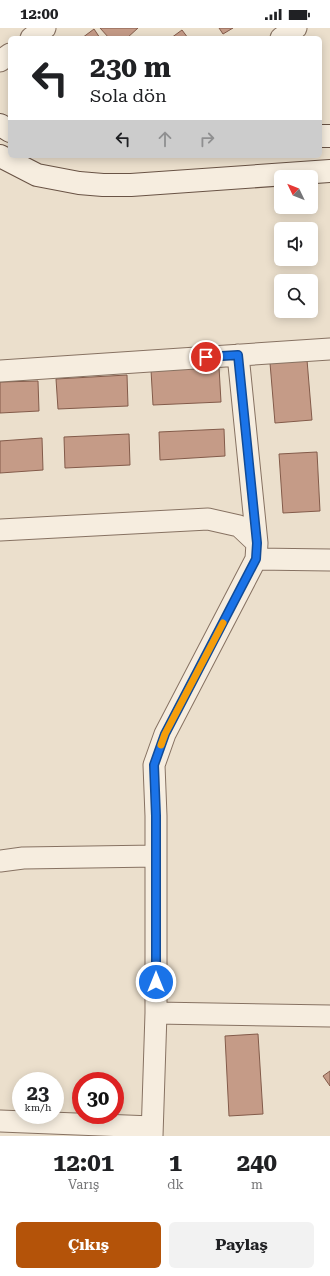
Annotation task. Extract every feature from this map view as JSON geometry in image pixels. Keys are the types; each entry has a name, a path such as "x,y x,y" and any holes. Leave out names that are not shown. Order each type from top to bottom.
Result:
{"main road":[{"path":"0,156 37,175 79,183 103,185 131,186 330,171"}],"street":[{"path":"34,36 45,28"},
{"path":"284,36 296,28"},
{"path":"0,371 330,349"},
{"path":"0,1121 152,1132 156,1013 156,816 154,765 165,734 257,551 238,355"},
{"path":"0,530 208,519 239,526 257,551 330,560"},
{"path":"0,861 23,858 156,856"},
{"path":"156,1013 330,1016"}],"building":[{"path":"100,28 138,28 129,36 107,36"},
{"path":"219,28 233,28 223,34"},
{"path":"94,29 99,36 85,36"},
{"path":"182,30 186,36 174,36"},
{"path":"307,360 312,420 275,423 270,363"},
{"path":"219,367 221,402 153,405 151,370"},
{"path":"127,375 128,406 58,409 56,379"},
{"path":"38,381 39,411 0,413 0,382"},
{"path":"224,429 225,456 160,460 159,432"},
{"path":"129,434 130,465 65,468 64,437"},
{"path":"42,438 43,470 0,473 0,441"},
{"path":"317,452 320,511 283,513 279,454"},
{"path":"258,1034 263,1114 229,1116 225,1036"},
{"path":"330,1071 330,1086 323,1076"}],"slow traffic":[{"path":"161,745 165,734 223,623"}],"route":[{"path":"156,982 156,816 154,765 165,734 256,559 257,543 238,355 206,357"}]}
